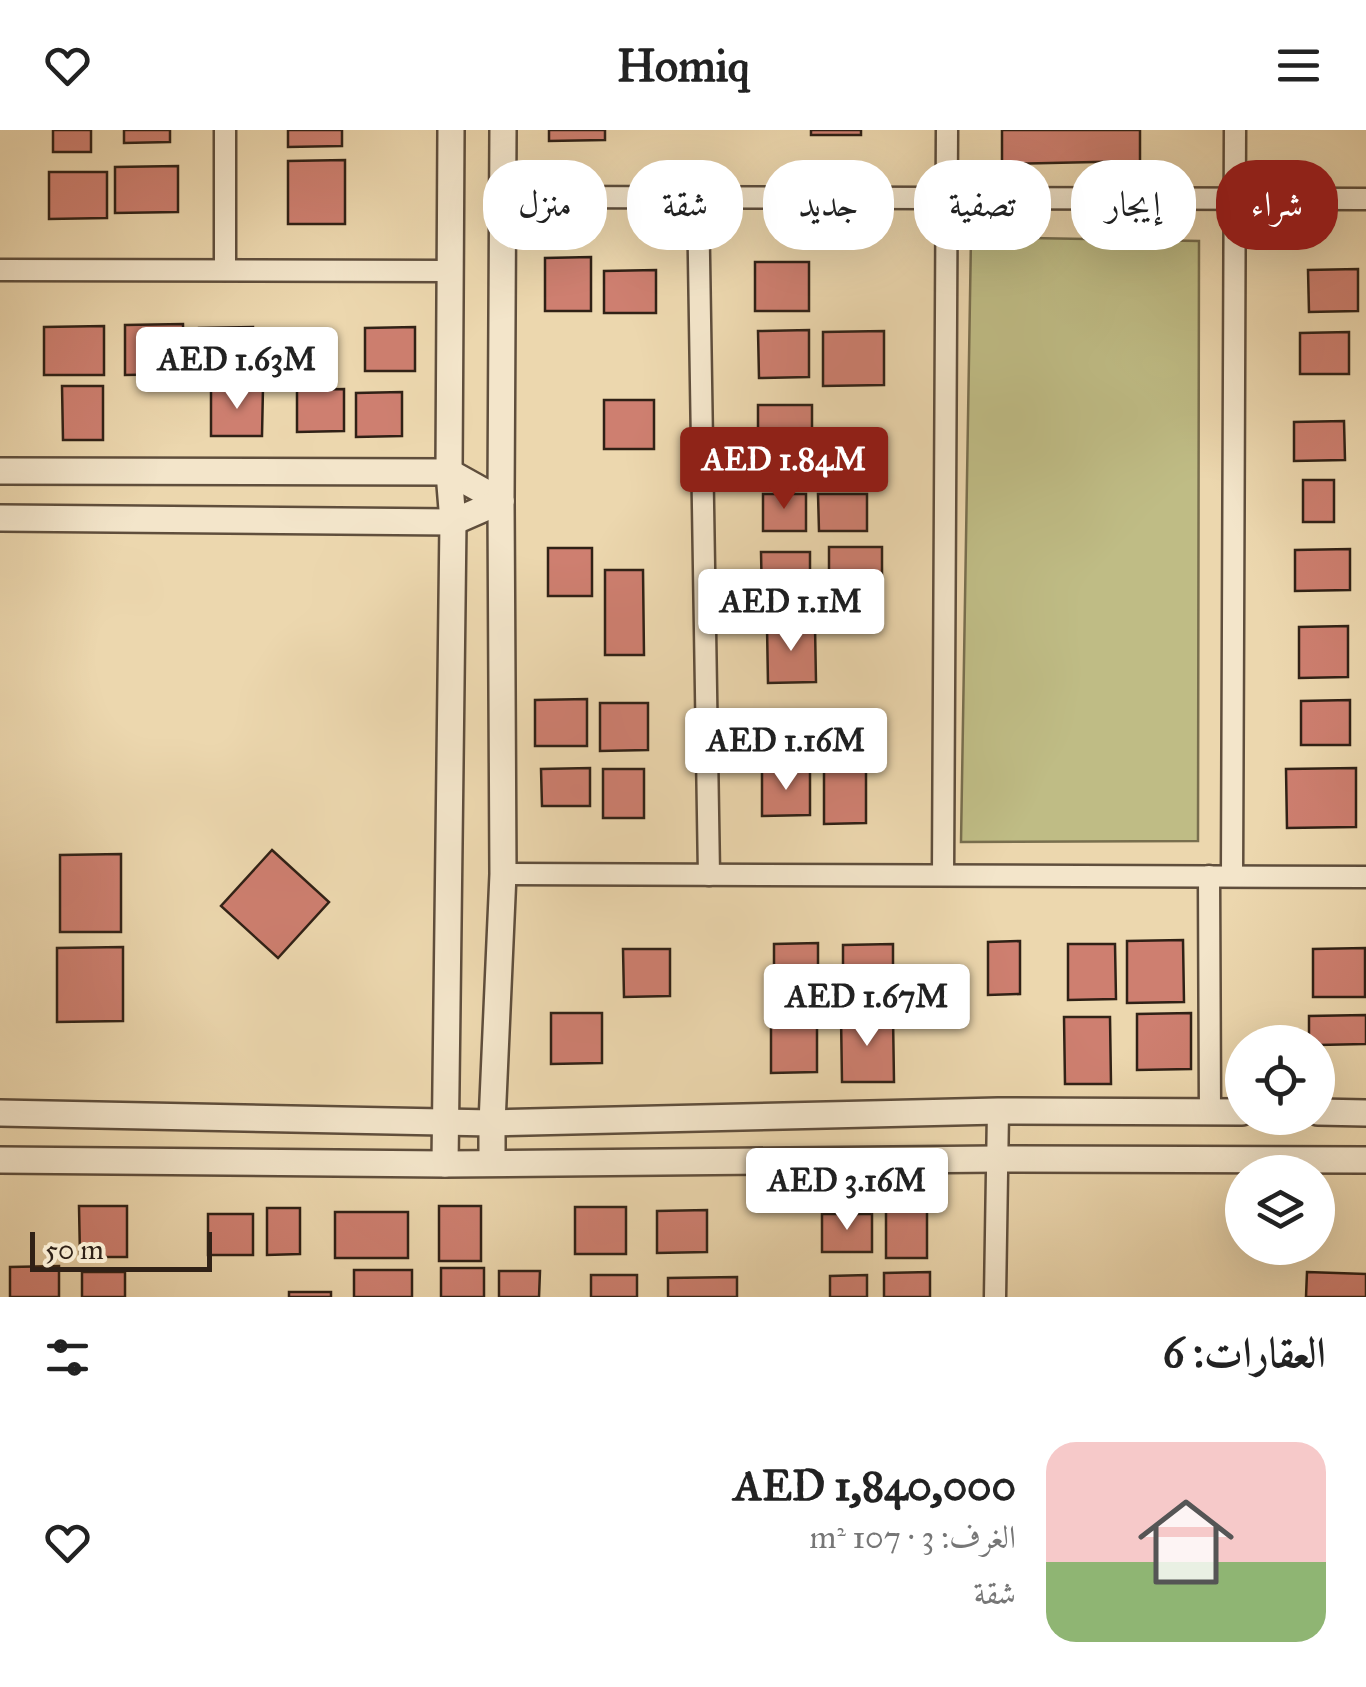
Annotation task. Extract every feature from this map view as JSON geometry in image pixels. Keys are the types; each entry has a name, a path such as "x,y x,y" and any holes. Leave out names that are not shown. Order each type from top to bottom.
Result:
{"street":[{"path":"225,130 225,270"},
{"path":"445,1164 453,522 451,130"},
{"path":"503,130 503,160"},
{"path":"947,130 947,160"},
{"path":"1235,130 1235,160"},
{"path":"743,197 914,197"},
{"path":"1051,197 1216,197"},
{"path":"1338,199 1366,199"},
{"path":"492,1163 503,874 503,250"},
{"path":"699,250 709,874"},
{"path":"943,875 946,250"},
{"path":"1232,876 1235,250"},
{"path":"0,270 450,271"},
{"path":"0,471 450,472 501,502"},
{"path":"0,518 453,522 501,502"},
{"path":"503,874 1366,877"},
{"path":"1209,876 1210,1112"},
{"path":"0,1113 492,1123 998,1111 1225,1112"},
{"path":"996,1297 998,1111"},
{"path":"1335,1112 1366,1112"},
{"path":"0,1160 445,1164 1366,1160"}],"shaded area":[{"path":"1051,238 1071,239 1071,250 1196,250 1199,241 1198,841 961,842 971,250 1051,250"}],"building":[{"path":"53,130 91,130 91,152 53,152"},
{"path":"124,130 170,130 170,142 124,143"},
{"path":"288,130 342,130 342,146 288,147"},
{"path":"549,130 605,130 605,140 549,141"},
{"path":"811,130 861,130 861,135 811,135"},
{"path":"1002,130 1140,130 1140,160 1002,160"},
{"path":"345,160 345,224 288,224 288,161"},
{"path":"178,166 178,212 115,213 115,167"},
{"path":"49,172 107,172 107,218 49,219"},
{"path":"591,257 591,311 545,311 545,258"},
{"path":"755,262 809,262 809,311 755,311"},
{"path":"1358,269 1358,311 1309,312 1308,270"},
{"path":"656,270 656,313 604,313 604,271"},
{"path":"183,324 184,374 125,375 125,325"},
{"path":"104,326 104,375 44,375 44,327"},
{"path":"253,327 253,380 199,380 199,328"},
{"path":"415,327 415,371 365,371 365,328"},
{"path":"809,330 809,377 759,378 758,331"},
{"path":"884,331 884,385 823,386 823,332"},
{"path":"1349,332 1349,374 1300,374 1300,333"},
{"path":"62,386 103,386 103,440 63,440"},
{"path":"263,387 262,436 211,436 211,388"},
{"path":"344,389 344,431 297,432 297,390"},
{"path":"402,392 402,436 356,437 356,393"},
{"path":"604,400 654,400 654,449 604,449"},
{"path":"758,405 812,405 812,444 758,444"},
{"path":"1344,421 1345,460 1294,461 1294,422"},
{"path":"1303,480 1334,480 1334,522 1303,522"},
{"path":"763,494 806,494 806,531 763,531"},
{"path":"818,494 867,494 867,531 819,531"},
{"path":"829,547 882,547 882,591 829,591"},
{"path":"548,548 592,548 592,596 548,596"},
{"path":"1350,549 1350,590 1295,591 1295,550"},
{"path":"761,552 810,552 810,600 762,600"},
{"path":"605,570 643,570 644,655 605,655"},
{"path":"815,626 816,682 768,683 767,627"},
{"path":"1348,626 1348,677 1299,678 1299,627"},
{"path":"587,699 587,746 535,746 535,700"},
{"path":"1350,700 1350,745 1301,745 1301,701"},
{"path":"600,703 648,703 648,750 600,751"},
{"path":"590,768 590,806 542,806 541,769"},
{"path":"1356,768 1356,827 1287,828 1286,769"},
{"path":"603,769 644,769 644,818 603,818"},
{"path":"824,769 866,769 866,823 824,824"},
{"path":"762,770 810,770 810,815 762,816"},
{"path":"272,850 329,902 278,958 221,906"},
{"path":"121,854 121,932 60,932 60,855"},
{"path":"1183,940 1184,1002 1127,1003 1127,941"},
{"path":"1020,941 1020,994 988,995 988,942"},
{"path":"818,943 818,999 774,1000 774,944"},
{"path":"893,944 893,999 843,1000 843,945"},
{"path":"1068,944 1115,944 1116,999 1068,1000"},
{"path":"123,947 123,1021 57,1022 57,948"},
{"path":"1365,948 1365,997 1313,997 1313,949"},
{"path":"623,949 670,949 670,996 624,997"},
{"path":"551,1013 602,1013 602,1063 551,1064"},
{"path":"1191,1013 1191,1069 1137,1070 1137,1014"},
{"path":"1366,1015 1366,1044 1335,1045 1335,1025 1309,1025 1309,1016"},
{"path":"841,1016 893,1016 894,1082 842,1082"},
{"path":"1064,1017 1110,1017 1111,1084 1065,1084"},
{"path":"771,1024 817,1024 817,1072 771,1073"},
{"path":"79,1206 127,1206 127,1257 80,1257"},
{"path":"439,1206 481,1206 481,1261 439,1261"},
{"path":"575,1207 626,1207 626,1254 575,1254"},
{"path":"886,1207 927,1207 927,1258 886,1258"},
{"path":"267,1208 300,1208 300,1254 267,1255"},
{"path":"707,1210 707,1252 657,1253 657,1211"},
{"path":"335,1212 408,1212 408,1258 335,1258"},
{"path":"208,1214 253,1214 253,1255 208,1255"},
{"path":"822,1214 872,1214 872,1252 822,1252"},
{"path":"59,1266 59,1297 10,1297 10,1267"},
{"path":"441,1268 484,1268 484,1297 441,1297"},
{"path":"354,1270 412,1270 412,1297 354,1297"},
{"path":"499,1271 540,1271 539,1297 499,1297"},
{"path":"82,1272 125,1272 125,1297 82,1297"},
{"path":"930,1272 930,1297 884,1297 884,1273"},
{"path":"1307,1272 1366,1274 1366,1297 1306,1297"},
{"path":"591,1275 637,1275 637,1297 591,1297"},
{"path":"867,1275 867,1297 830,1297 830,1276"},
{"path":"737,1277 737,1297 668,1297 668,1278"},
{"path":"289,1292 331,1292 331,1297 289,1297"}]}
